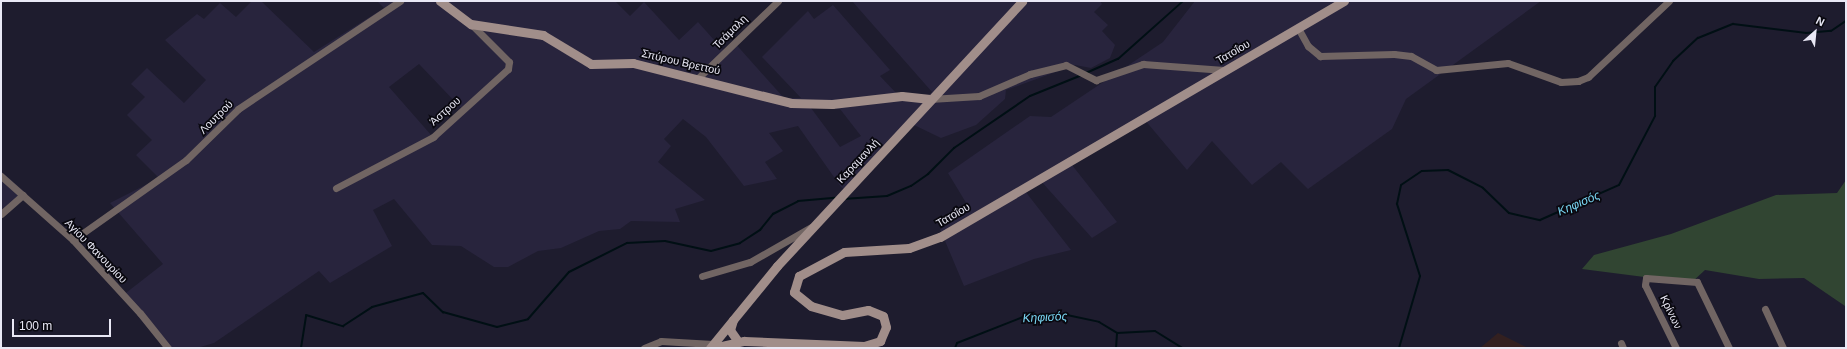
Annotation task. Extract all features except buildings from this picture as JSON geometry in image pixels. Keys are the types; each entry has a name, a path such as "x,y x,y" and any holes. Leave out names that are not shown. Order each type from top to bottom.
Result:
{"street":[{"name":"Λουτρού","path":"72,240 186,160 238,109 400,1"},
{"name":"Σπύρου Βρεττού","path":"440,1 471,24 543,35 590,64 633,63 698,78 791,103 832,104 902,96 930,99"},
{"path":"766,1 771,7"},
{"name":"Τσάμαλη","path":"698,78 778,1"},
{"name":"Καραμανλή","path":"713,345 733,319 814,225 1022,1"},
{"name":"Τατοΐου","path":"713,345 750,342 864,346 880,341 886,328 883,316 868,310 842,315 811,306 794,292 799,276 844,252 922,246 1344,1"},
{"path":"1298,28 1308,46 1320,56 1394,54 1411,56 1436,70 1508,63 1561,82 1578,81 1588,77 1669,1"},
{"name":"Άστρου","path":"336,188 433,137 508,69 508,62 471,24"},
{"path":"930,99 979,96 1030,74 1066,65 1096,80 1143,64 1224,70"},
{"name":"Αγίου Φανουρίου","path":"1,176 72,240 140,313 168,348"},
{"path":"1,214 23,195"},
{"path":"702,276 750,262 814,225"},
{"name":"Κρίνων","path":"1676,348 1645,285 1649,277 1697,282 1729,348"},
{"path":"1765,309 1784,348"},
{"path":"733,319 730,330 737,340"},
{"name":"Τατοΐου","path":"713,345 737,340 750,342"},
{"path":"644,348 661,341 713,345"}],"shaded area":[{"path":"252,1 261,1 314,52 384,8 377,1 615,1 630,16 644,2 679,40 698,22 723,50 733,41 784,98 801,98 762,57 808,11 814,19 833,5 890,70 880,76 898,95 927,97 932,92 852,1 1100,1 1102,4 1094,12 1108,25 1102,31 1115,45 1110,58 1091,68 1075,65 1006,90 1005,99 976,125 941,138 914,125 849,193 841,187 798,126 769,133 783,151 765,162 777,179 744,186 706,137 683,119 664,139 671,146 658,162 705,200 675,209 680,222 631,221 620,229 599,231 561,248 538,251 508,267 494,267 461,246 432,245 394,199 373,210 392,246 330,283 319,271 214,343 197,348 164,348 122,296 163,264 110,203 159,178 136,155 152,140 127,115 145,97 131,84 147,68 184,103 206,80 165,40 197,14 204,19 220,3 236,17","holes":["419,64 461,108 432,136 389,87","811,108 840,109 861,136 840,147"]},
{"path":"1195,1 1541,1 1406,99 1392,129 1308,189 1281,162 1252,185 1212,141 1187,170 1144,119 1072,165 1117,222 1092,238 1040,180 1025,191 1071,250 1034,259 964,286 940,229 971,211 948,173 1030,116 1051,117 1163,42"},
{"path":"1,171 28,195 1,216"},
{"path":"1498,333 1528,348 1480,348"}],"green space":[{"path":"1846,180 1845,306 1804,278 1759,279 1705,270 1691,283 1582,269 1594,255 1671,234 1776,195 1837,193"}],"waterway":[{"path":"1086,73 1118,59 1183,1"},
{"name":"Κηφισός","path":"1399,348 1420,276 1397,204 1401,185 1422,171 1448,170 1483,188 1509,213 1540,220 1619,185 1655,116 1655,87 1673,61 1698,38 1733,24 1806,33 1831,31 1846,21"},
{"path":"843,199 887,196 911,186 928,174 954,148 1030,96 1082,75"},
{"path":"301,348 306,315 343,326 372,307 423,293 443,312 497,327 528,319 569,272 627,243 665,241 711,251 740,243 760,230 773,214 798,201 835,198"},
{"name":"Κηφισός","path":"955,348 957,343 1023,317 1067,315 1099,322 1117,333 1155,331 1182,348"},
{"path":"1116,348 1117,333"}]}
